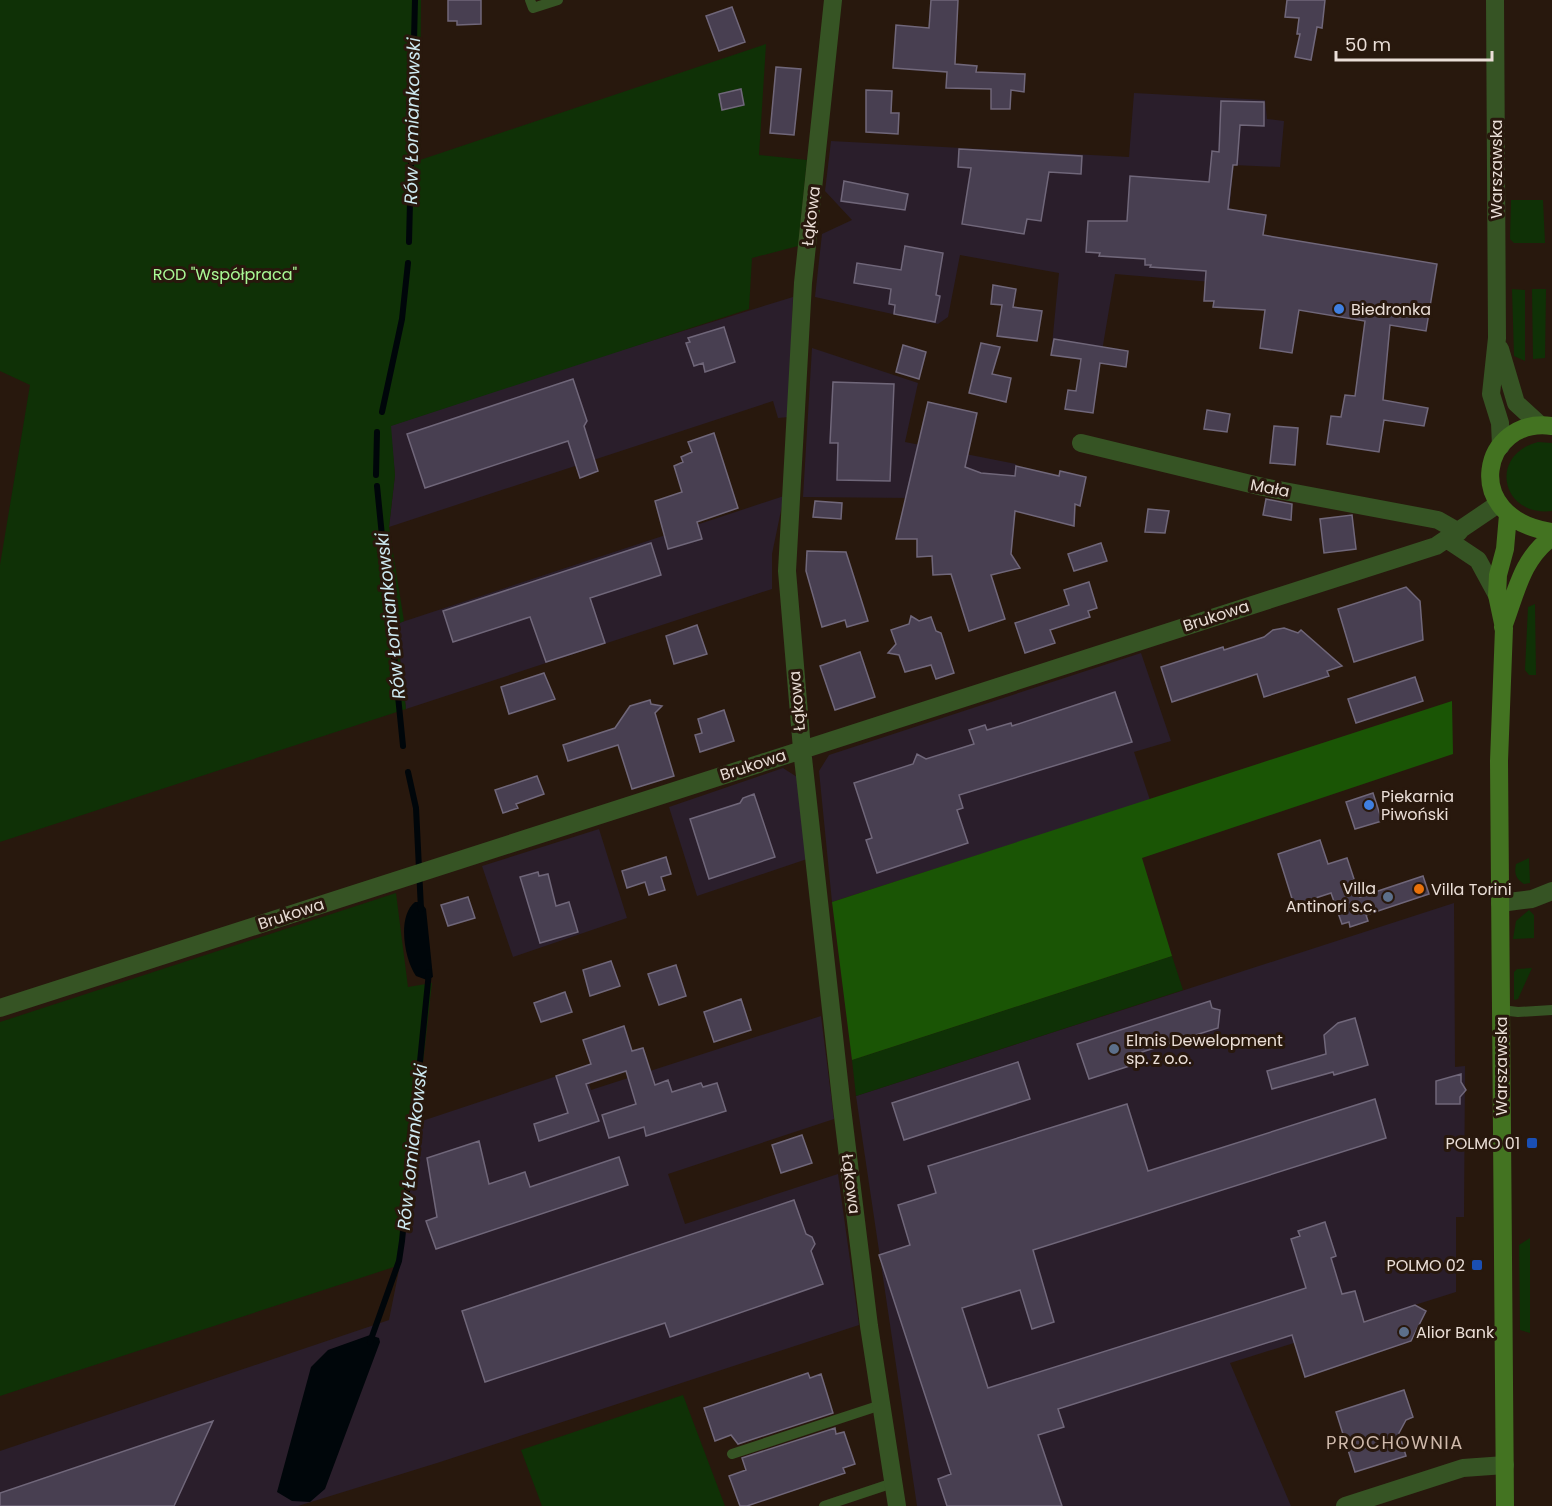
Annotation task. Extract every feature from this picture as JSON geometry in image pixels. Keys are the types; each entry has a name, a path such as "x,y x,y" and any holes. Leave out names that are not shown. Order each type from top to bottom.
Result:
{"street":[{"name":"Łąkowa","path":"833,0 803,284 787,571 802,749 843,1119 881,1405 897,1506"},
{"name":"Warszawska","path":"1495,0 1497,338 1491,394 1500,423 1501,446 1491,472 1491,484 1503,510 1505,549 1498,575 1497,595 1503,627 1500,903 1505,1506"},
{"name":"Warszawska","path":"1497,338 1516,403 1546,425"},
{"path":"1501,446 1513,434 1546,425"},
{"name":"Mała","path":"1080,443 1263,487 1438,520 1450,524 1454,536"},
{"name":"Brukowa","path":"0,1008 1436,546 1503,510"},
{"path":"1503,510 1536,530 1552,532"},
{"name":"Warszawska","path":"1454,536 1478,560 1497,595"},
{"name":"Warszawska","path":"1503,627 1529,560 1537,548 1552,537"},
{"path":"1500,903 1533,899 1552,891"},
{"path":"1345,1506 1463,1468 1505,1465"}],"lane":[{"path":"530,0 533,8 558,0"},
{"path":"1501,1010 1518,1012 1552,1010"},
{"path":"732,1454 881,1405"},
{"path":"824,1506 893,1483"}],"shaded area":[{"path":"1134,93 1265,100 1267,119 1284,121 1280,167 1233,165 1224,283 1115,274 1100,363 1051,355 1059,273 960,255 948,317 938,324 815,297 822,234 852,220 825,191 831,141 1129,157"},
{"path":"793,297 789,417 778,418 773,401 389,527 395,475 390,426 586,361"},
{"path":"812,348 918,383 905,442 1016,464 1011,542 917,557 919,543 913,498 803,497"},
{"path":"784,496 772,554 772,589 406,709 396,624"},
{"path":"1141,653 1171,741 1134,752 1150,800 832,902 819,771 829,755"},
{"path":"783,768 797,777 807,859 697,896 669,807"},
{"path":"599,829 627,918 513,957 482,866"},
{"path":"415,902 421,902 426,909 433,977 427,980 416,976 412,969 404,938 406,917"},
{"path":"1454,903 1455,1067 1465,1066 1464,1217 1456,1217 1456,1292 1230,1363 1291,1506 917,1506 856,1096"},
{"path":"821,1016 834,1119 668,1174 685,1224 838,1174 859,1325 298,1506 0,1506 0,1451 389,1320 400,1265 416,1123 584,1067 591,1090"},
{"path":"370,1335 379,1338 380,1342 325,1489 310,1502 292,1501 277,1492 311,1367 328,1350"}],"green space":[{"name":"ROD \"Współpraca\"","path":"0,0 421,0 420,160 766,44 759,155 807,160 798,246 752,258 749,309 391,426 395,475 389,527 404,621 396,625 406,709 0,842 0,565 30,385 0,371"},
{"path":"1511,200 1543,200 1545,243 1514,243 1510,239"},
{"path":"1512,289 1525,290 1525,361 1514,356"},
{"path":"1532,289 1546,289 1545,358 1533,359"},
{"path":"1538,442 1552,443 1552,511 1535,510 1521,505 1512,495 1507,484 1507,471 1512,459 1522,449"},
{"path":"1535,604 1536,675 1529,675 1525,670 1528,607"},
{"path":"1452,701 1453,754 1142,858 1172,956 852,1060 832,902"},
{"path":"1529,858 1530,883 1524,884 1516,876 1516,864"},
{"path":"396,893 408,987 432,983 400,1265 0,1396 0,1022"},
{"path":"1529,910 1534,915 1534,938 1513,939 1516,921"},
{"path":"1172,956 1183,990 856,1096 852,1060"},
{"path":"1532,968 1518,999 1514,1000 1514,972 1517,969"},
{"path":"1530,1238 1530,1333 1520,1330 1519,1245"},
{"path":"683,1395 725,1506 542,1506 521,1450"}],"building":[{"path":"448,0 481,0 481,24 457,25 457,21 448,21"},
{"path":"931,0 958,0 955,64 977,66 976,72 1025,74 1024,92 1011,90 1010,109 991,109 991,89 946,88 947,72 893,68 896,25 929,28"},
{"path":"1287,0 1325,0 1322,28 1317,27 1311,60 1295,57 1300,34 1297,34 1299,18 1285,17"},
{"path":"732,7 745,42 719,51 706,16"},
{"path":"776,67 801,69 794,135 770,133"},
{"path":"741,89 744,105 722,110 719,94"},
{"path":"866,90 892,91 891,113 899,113 898,134 866,132"},
{"path":"1221,101 1264,102 1264,126 1240,125 1237,165 1233,165 1228,209 1266,215 1263,235 1437,264 1426,331 1390,325 1383,400 1428,408 1424,426 1384,420 1379,452 1327,444 1331,416 1341,417 1345,395 1355,396 1365,321 1299,310 1292,353 1260,348 1265,310 1213,307 1214,301 1204,301 1206,271 1150,267 1151,265 1145,265 1145,259 1099,256 1100,253 1086,252 1088,221 1127,221 1130,176 1209,182 1212,151 1219,152"},
{"path":"959,149 1082,156 1081,174 1049,172 1041,221 1027,219 1024,234 962,224 971,168 958,167"},
{"path":"844,181 908,194 905,210 841,201"},
{"path":"905,246 943,253 936,295 940,296 935,322 894,314 895,305 889,304 891,289 854,283 857,263 901,270"},
{"path":"993,285 1016,289 1013,307 1042,311 1037,341 997,336 1002,305 991,304"},
{"path":"724,327 735,362 705,372 703,363 694,366 686,343 690,342 688,338"},
{"path":"1054,339 1128,351 1126,367 1100,363 1093,413 1065,409 1068,390 1076,391 1081,359 1051,355"},
{"path":"981,343 1000,347 992,374 1011,378 1006,402 969,393"},
{"path":"903,345 926,352 919,379 896,372"},
{"path":"573,379 587,421 584,426 598,471 580,478 568,441 425,488 407,434"},
{"path":"833,382 894,384 890,481 837,480 838,443 830,443"},
{"path":"928,402 977,413 965,467 981,473 1015,476 1016,466 1059,476 1060,471 1086,477 1080,506 1075,504 1074,526 1015,511 1011,554 1020,568 991,575 1005,619 969,631 951,574 933,575 932,556 917,557 917,539 896,539"},
{"path":"1207,410 1230,414 1227,432 1204,429"},
{"path":"1274,426 1298,428 1295,465 1270,463"},
{"path":"714,433 738,508 697,522 702,539 668,549 655,501 682,492 674,466 683,462 681,457 692,452 688,442"},
{"path":"1266,499 1292,504 1291,520 1263,515"},
{"path":"815,501 842,503 841,519 813,517"},
{"path":"1148,509 1169,511 1165,533 1145,532"},
{"path":"1352,515 1356,549 1324,553 1320,519"},
{"path":"651,543 661,575 590,598 605,643 546,662 530,617 453,642 443,611"},
{"path":"1101,543 1107,561 1074,571 1068,554"},
{"path":"807,551 846,552 868,621 847,627 845,620 822,627 806,571"},
{"path":"1089,582 1097,608 1088,611 1090,617 1050,630 1055,643 1025,653 1015,623 1069,605 1064,590"},
{"path":"1406,587 1420,601 1423,640 1354,662 1338,609"},
{"path":"911,616 919,621 931,617 936,631 941,633 954,673 936,679 931,665 905,672 899,655 888,653 896,644 891,630 909,624"},
{"path":"697,625 707,654 674,664 666,636"},
{"path":"1284,628 1298,633 1301,630 1342,666 1327,671 1329,676 1264,697 1257,674 1172,702 1161,667 1223,647 1224,650 1264,637 1273,630"},
{"path":"860,652 875,697 835,710 820,666"},
{"path":"544,673 555,699 509,714 501,687"},
{"path":"1415,677 1423,701 1356,723 1348,699"},
{"path":"1115,692 1132,742 959,795 963,808 957,810 968,843 877,873 866,840 872,838 854,783 913,764 917,754 926,759 974,744 969,730 985,725 987,730 1011,723 1012,726"},
{"path":"650,700 651,704 662,706 655,713 674,776 632,789 618,745 568,761 563,745 615,728 630,706"},
{"path":"724,710 734,741 700,752 695,735 702,733 698,719"},
{"path":"537,776 544,794 516,804 518,808 503,813 495,790"},
{"path":"1373,793 1382,821 1355,829 1346,802"},
{"path":"754,794 775,857 709,879 690,819 740,803 743,798"},
{"path":"1320,840 1328,864 1347,858 1360,897 1423,876 1429,894 1366,915 1368,921 1350,927 1349,922 1342,924 1331,893 1294,905 1278,854"},
{"path":"666,857 671,874 661,877 665,890 649,895 645,882 627,888 622,871"},
{"path":"538,872 539,876 548,874 556,906 569,902 578,932 540,943 520,877"},
{"path":"468,897 475,918 448,926 441,905"},
{"path":"611,961 620,986 590,996 583,970"},
{"path":"676,965 686,996 659,1005 648,974"},
{"path":"565,992 572,1012 541,1022 534,1003"},
{"path":"741,999 751,1030 714,1042 704,1012"},
{"path":"1210,1001 1212,1008 1220,1010 1218,1028 1142,1052 1145,1061 1089,1079 1077,1044"},
{"path":"1355,1018 1368,1065 1272,1089 1267,1071 1326,1054 1324,1035 1338,1023"},
{"path":"624,1026 632,1051 643,1048 655,1085 668,1080 672,1092 701,1083 703,1087 717,1083 726,1111 646,1136 644,1127 609,1138 602,1115 636,1104 626,1071 586,1084 599,1121 539,1141 534,1124 568,1113 556,1076 591,1064 583,1040"},
{"path":"1018,1062 1030,1099 904,1140 892,1103"},
{"path":"1461,1074 1461,1082 1466,1090 1460,1097 1460,1104 1436,1104 1436,1081"},
{"path":"1375,1099 1386,1138 1033,1250 1054,1322 1032,1329 1020,1290 962,1308 988,1388 1306,1288 1291,1239 1300,1236 1298,1231 1325,1222 1336,1256 1331,1258 1342,1294 1355,1291 1364,1322 1415,1305 1426,1311 1411,1341 1305,1377 1292,1335 1058,1409 1064,1427 1038,1435 1062,1506 947,1506 938,1479 951,1474 879,1255 910,1245 898,1205 936,1193 928,1166 1127,1104 1148,1171"},
{"path":"802,1135 812,1163 781,1173 772,1145"},
{"path":"479,1141 489,1184 525,1172 530,1187 619,1157 628,1185 436,1249 426,1221 437,1217 427,1158"},
{"path":"794,1200 806,1234 812,1237 815,1244 811,1251 823,1284 670,1337 665,1323 485,1382 462,1311"},
{"path":"808,1373 810,1378 821,1374 833,1413 738,1444 731,1435 715,1441 704,1408"},
{"path":"1404,1390 1413,1417 1406,1420 1399,1433 1406,1456 1355,1472 1336,1412"},
{"path":"213,1421 174,1506 0,1506 0,1493"},
{"path":"835,1428 836,1434 844,1432 855,1464 843,1468 845,1473 747,1506 740,1506 729,1476 746,1470 742,1458"}],"waterway":[{"name":"Rów Łomiankowski","path":"409,242 415,0"},
{"name":"Rów Łomiankowski","path":"382,412 402,319 408,263"},
{"name":"Rów Łomiankowski","path":"376,475 377,432"},
{"name":"Rów Łomiankowski","path":"377,486 403,746"},
{"name":"Rów Łomiankowski","path":"408,772 416,808 421,909"},
{"name":"Rów Łomiankowski","path":"370,1342 399,1261 429,972"}],"place":[{"name":"Biedronka","path":"1339,309"},
{"name":"Piekarnia Piwoński","path":"1369,805"},
{"name":"Villa Torini","path":"1419,889"},
{"name":"Villa Antinori s.c.","path":"1388,897"},
{"name":"Elmis Dewelopment sp. z o.o.","path":"1114,1049"},
{"name":"POLMO 01","path":"1532,1143"},
{"name":"POLMO 02","path":"1477,1265"},
{"name":"Alior Bank","path":"1404,1332"}],"district":[{"name":"PROCHOWNIA","path":"1395,1442"}]}
